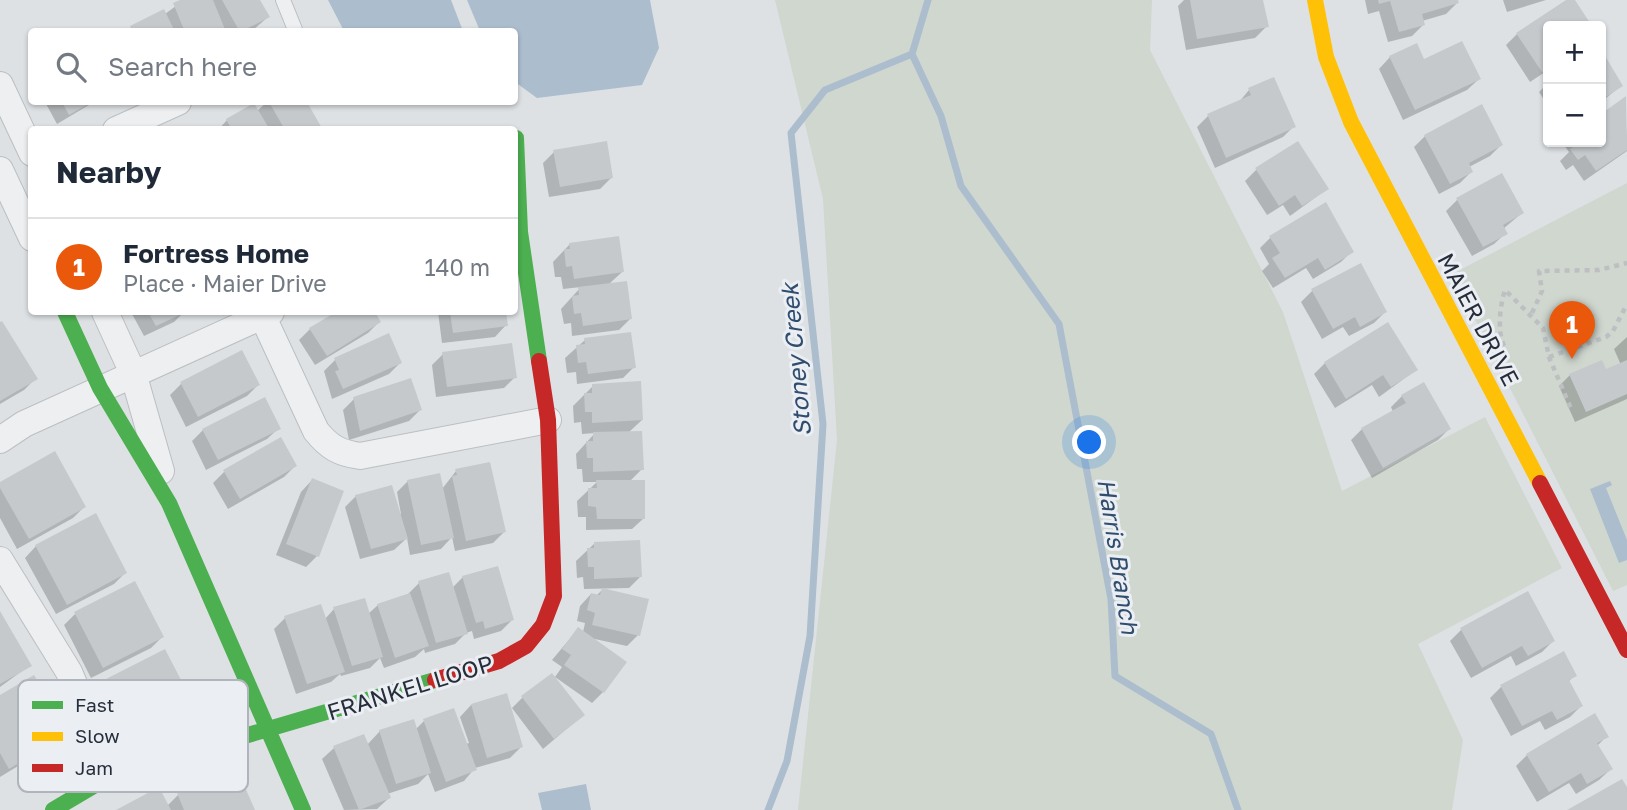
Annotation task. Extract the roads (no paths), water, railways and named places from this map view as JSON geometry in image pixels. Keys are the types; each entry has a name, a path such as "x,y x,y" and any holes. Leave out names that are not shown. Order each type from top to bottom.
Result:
{"street":[{"name":"MAIER DRIVE","path":"1315,0 1326,57 1351,122 1627,650"},
{"path":"0,85 28,144"},
{"path":"125,126 171,105"},
{"path":"28,168 1,177 28,231"},
{"name":"FRANKEL LOOP","path":"248,735 499,661 526,646 543,625 554,596 548,420 518,238"},
{"path":"66,315 100,388 169,503 270,729 303,810"},
{"path":"106,315 134,373 169,503"},
{"path":"0,440 23,424 265,315"},
{"path":"267,315 316,431 328,446 343,454 360,456 548,420"},
{"path":"0,559 72,680"},
{"name":"FRANKEL LOOP","path":"53,810 83,792"}],"lane":[{"path":"283,0 294,28"}],"water":[{"path":"328,0 451,0 462,28 342,28"},
{"path":"467,0 650,0 659,48 642,85 537,98 518,84 518,28 479,28"},
{"path":"1610,481 1612,485 1606,488 1627,540 1627,560 1619,563 1590,489"},
{"path":"586,784 591,810 542,810 538,793"}],"waterway":[{"name":"Harris Branch","path":"928,0 912,54 941,116 961,186 1059,324 1111,599 1115,676 1211,734 1238,810"},
{"name":"Stoney Creek","path":"768,810 787,761 810,636 823,424 791,133 825,90 912,54"}],"place":[{"name":"Fortress Home","path":"1572,359"}]}
